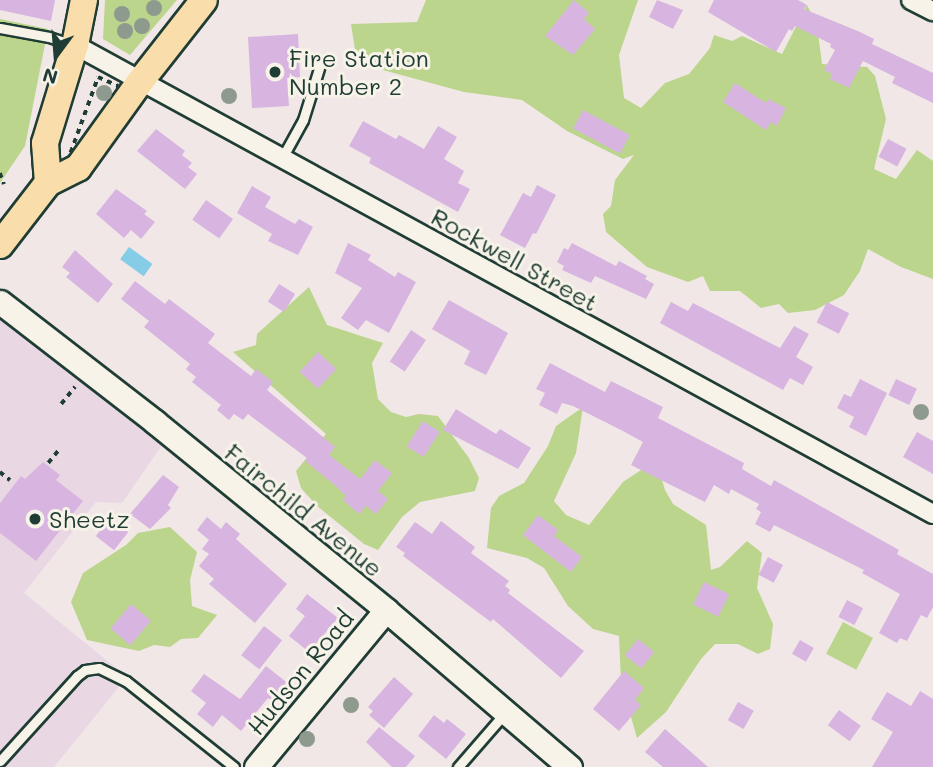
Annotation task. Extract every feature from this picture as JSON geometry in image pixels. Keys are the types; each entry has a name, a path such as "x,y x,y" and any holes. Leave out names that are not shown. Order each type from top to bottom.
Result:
{"main road":[{"path":"48,183 46,143 75,45 84,0"},
{"path":"0,245 48,183 78,168 139,83 204,0"},
{"name":"Fairchild Avenue","path":"0,302 155,422 386,610 570,767"},
{"name":"Hudson Road","path":"256,767 386,610"}],"street":[{"path":"911,0 933,11"},
{"name":"Rockwell Street","path":"75,45 139,83 933,514"}],"lane":[{"path":"0,28 75,45"},
{"path":"281,160 303,120 321,62"},
{"path":"0,761 77,676 85,670 99,668 126,681 234,767"},
{"path":"458,767 506,713"}],"path":[{"path":"0,173 4,184"},
{"path":"61,404 75,387"},
{"path":"48,463 60,448"},
{"path":"0,472 10,480"}],"shaded area":[{"path":"0,302 169,435 122,503 96,502 24,593 127,677 54,767 0,767"}],"green space":[{"path":"105,0 177,0 130,55 103,39"},
{"path":"426,0 638,0 619,55 624,98 641,108 665,83 689,74 710,48 714,35 732,41 742,36 782,54 807,5 817,25 822,64 867,67 875,76 886,119 874,169 896,179 917,150 933,161 933,279 901,267 868,249 860,271 844,295 815,310 788,313 779,304 761,308 740,291 710,291 703,276 688,282 647,267 606,232 603,214 611,206 615,180 634,155 623,159 567,131 522,100 464,92 357,63 351,24 417,22"},
{"path":"0,19 48,29 25,146 0,183"},
{"path":"309,287 327,325 383,343 372,363 378,399 391,412 406,417 419,414 438,416 469,458 479,478 475,491 420,502 402,517 378,550 364,544 317,506 301,488 296,471 326,434 233,352 256,345 257,334"},
{"path":"583,407 576,453 554,501 566,515 589,525 623,482 656,460 665,490 673,504 706,525 711,570 720,567 747,541 762,553 757,588 773,624 770,649 758,654 738,644 715,644 701,659 666,712 637,738 621,682 619,636 593,629 568,606 544,568 527,558 487,548 491,508 499,496 524,483 548,446 556,426"},
{"path":"170,527 197,552 190,580 192,606 217,615 198,638 181,639 170,647 154,645 139,651 87,640 71,602 83,573 126,545 138,533"},
{"path":"843,622 873,638 856,670 826,654"}],"water":[{"path":"129,247 152,264 144,276 120,259"}],"building":[{"path":"0,0 55,0 51,21 0,10"},
{"path":"574,0 589,13 584,19 595,29 573,55 545,36"},
{"path":"657,0 683,10 673,29 649,17"},
{"path":"714,0 798,0 807,5 804,9 860,32 874,39 872,44 933,73 933,103 892,83 895,77 863,61 849,88 830,79 832,74 824,70 835,50 830,47 831,44 795,26 792,31 789,29 776,52 708,12"},
{"name":"Fire Station Number 2","path":"298,34 300,77 287,78 289,106 252,108 248,37"},
{"path":"735,83 766,103 768,99 786,108 777,126 771,122 766,130 723,102"},
{"path":"583,110 630,135 620,153 573,129"},
{"path":"363,121 396,139 399,135 424,149 438,126 457,137 444,159 464,171 458,183 470,189 458,212 369,163 371,158 349,146"},
{"path":"156,129 185,151 182,155 192,163 188,167 197,174 185,189 137,151"},
{"path":"888,139 907,149 897,167 879,157"},
{"path":"537,185 556,195 536,234 533,233 525,248 500,235 523,193 531,197"},
{"path":"252,186 271,197 265,207 295,224 299,219 313,227 298,255 268,241 272,234 237,213"},
{"path":"116,189 147,211 144,214 155,222 141,239 131,230 124,238 96,214"},
{"path":"206,200 233,219 219,239 192,220"},
{"path":"348,243 371,255 368,260 395,277 398,272 416,282 389,333 366,320 358,330 341,318 362,288 335,273"},
{"path":"572,243 616,266 619,261 647,276 645,279 654,284 646,299 595,276 591,283 562,270 564,266 557,262 564,248 568,250"},
{"path":"75,250 113,284 98,303 66,277 70,273 62,267"},
{"path":"135,281 165,304 169,299 215,334 208,343 251,376 256,369 273,382 267,390 335,447 329,455 360,479 375,460 392,473 378,491 388,499 376,514 366,506 359,514 343,500 346,496 336,486 305,461 307,458 248,414 243,420 234,414 229,420 217,410 221,405 192,382 196,377 186,369 190,364 144,327 149,321 121,299"},
{"path":"279,284 295,294 284,312 268,302"},
{"path":"449,300 508,333 486,375 464,364 470,351 432,329"},
{"path":"671,302 688,311 693,303 780,348 794,326 809,334 796,357 813,367 803,385 790,378 783,390 660,323"},
{"path":"827,302 849,313 839,334 817,322"},
{"path":"411,330 426,340 405,372 390,362"},
{"path":"318,352 336,369 318,389 300,372"},
{"path":"550,363 605,392 611,381 663,407 658,418 744,463 742,469 771,486 774,480 899,550 897,554 933,574 933,607 927,618 921,615 907,641 900,638 897,643 879,633 900,594 862,573 864,570 774,525 770,532 755,524 761,512 756,509 759,504 731,489 729,494 714,485 705,502 631,465 643,442 621,430 573,406 562,403 557,414 539,405 545,393 536,389"},
{"path":"860,379 887,393 866,436 849,427 854,417 837,408 844,394 851,397"},
{"path":"896,379 917,389 909,405 888,395"},
{"path":"456,409 496,434 500,429 531,448 518,469 443,430"},
{"path":"423,421 440,432 423,457 407,446"},
{"path":"917,432 933,441 933,474 903,457"},
{"name":"Sheetz","path":"43,462 60,475 56,480 83,501 36,561 0,533 0,503 21,476 25,479"},
{"path":"163,475 179,487 168,505 171,508 150,529 130,514"},
{"path":"538,515 558,530 554,536 582,557 571,572 523,535"},
{"path":"207,517 221,529 226,522 240,534 236,539 287,584 255,623 209,584 214,579 199,566 209,554 202,549 209,540 197,530"},
{"path":"110,518 128,532 114,550 96,536"},
{"path":"441,521 475,547 471,553 509,581 505,586 510,590 508,593 584,651 561,678 493,619 491,622 476,611 403,556 405,553 396,547 415,522 432,534"},
{"path":"768,557 783,565 774,583 759,575"},
{"path":"704,582 729,594 718,617 693,604"},
{"path":"307,594 338,618 309,652 289,636 305,616 296,609"},
{"path":"847,600 863,608 854,625 838,617"},
{"path":"131,604 151,621 130,645 110,629"},
{"path":"264,626 282,640 259,669 241,655"},
{"path":"638,639 654,652 641,669 625,655"},
{"path":"800,640 814,648 806,662 792,654"},
{"path":"266,666 290,685 275,703 268,698 241,731 222,715 213,727 197,714 206,703 191,691 204,674 240,699"},
{"path":"624,671 644,688 635,700 641,705 619,731 593,709"},
{"path":"394,677 413,694 384,728 369,715 373,711 368,707"},
{"path":"920,691 933,699 933,767 872,767 893,732 871,719 887,692 911,706"},
{"path":"738,702 754,711 744,729 728,720"},
{"path":"839,710 861,726 850,741 828,725"},
{"path":"434,715 444,723 447,719 466,734 446,759 418,736"},
{"path":"379,727 415,756 406,767 392,767 366,742"},
{"path":"665,729 708,767 663,767 645,752"}],"place":[{"name":"Fire Station Number 2","path":"275,72"},
{"name":"Sheetz","path":"35,519"}]}
